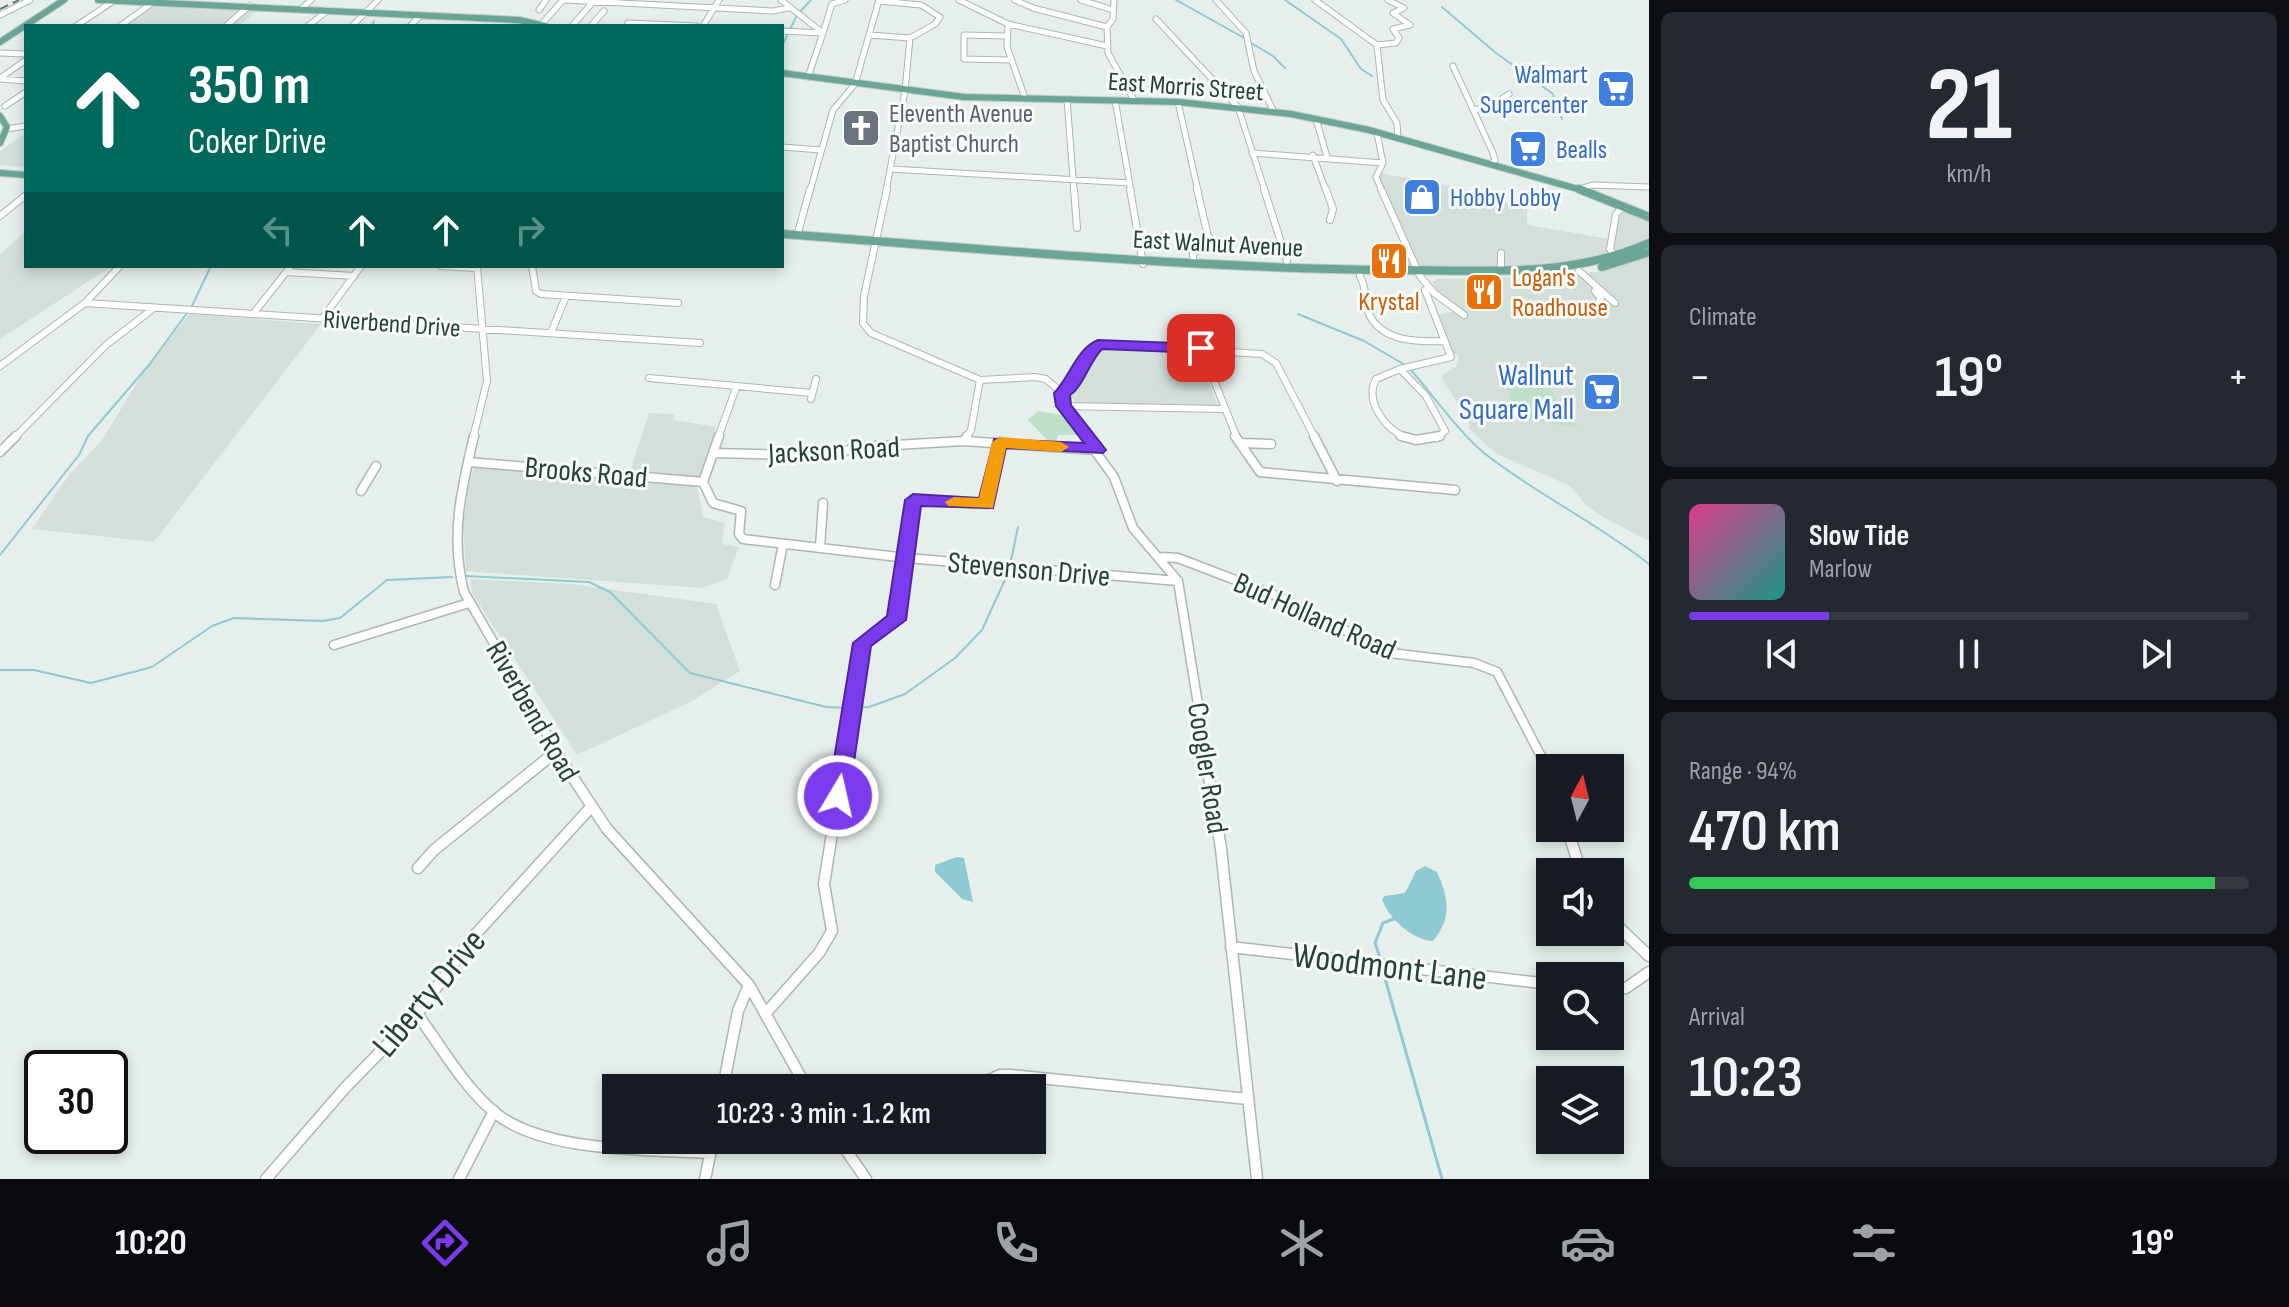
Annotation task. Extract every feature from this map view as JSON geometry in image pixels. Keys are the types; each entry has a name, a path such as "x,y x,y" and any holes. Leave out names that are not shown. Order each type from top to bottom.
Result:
{"main road":[{"path":"27,24 64,0"},
{"path":"98,0 190,2 519,20 537,24"},
{"path":"0,42 24,26"},
{"name":"East Morris Street","path":"784,73 905,91 1178,102 1274,112 1377,133 1492,163 1580,189 1649,215"},
{"path":"0,143 6,129 1,119"},
{"path":"0,173 24,175"},
{"name":"East Walnut Avenue","path":"784,236 1360,276 1502,266 1516,270 1576,265 1615,257 1649,243"},
{"name":"East Walnut Avenue","path":"1142,261 1419,273 1582,273 1649,252"}],"street":[{"path":"0,15 30,0"},
{"path":"79,24 114,0"},
{"path":"301,9 311,0"},
{"path":"354,24 378,0"},
{"path":"539,10 546,0"},
{"path":"543,24 564,0 651,2 773,11 789,8"},
{"path":"704,24 719,0"},
{"path":"781,0 823,33"},
{"path":"808,77 832,4 845,0"},
{"path":"799,229 833,110 855,84 869,35 879,0 921,5 940,16 935,24 910,38 869,35"},
{"path":"959,0 1008,24 1107,46"},
{"path":"1015,0 1033,8 1107,27"},
{"path":"1081,0 1113,10"},
{"path":"1107,27 1113,19 1114,0"},
{"path":"1216,0 1246,33 1256,78 1274,112"},
{"path":"1315,0 1377,45 1396,43 1399,38 1393,29 1410,25 1393,13 1404,8 1388,0"},
{"path":"123,24 155,1"},
{"path":"574,24 593,2"},
{"path":"228,24 249,6"},
{"path":"310,24 328,10"},
{"path":"578,20 593,24 604,11"},
{"path":"412,24 421,15"},
{"path":"1156,19 1238,107 1287,261"},
{"path":"628,23 651,24"},
{"path":"1008,24 1006,36 1010,60 1025,98"},
{"path":"1107,27 1110,36 1107,46 1116,72 1134,100"},
{"path":"784,31 823,33"},
{"path":"1006,36 964,35 964,59 1010,60"},
{"path":"910,38 905,91 863,304 863,323 871,333 980,380 1035,377 1046,379 1062,393 1070,388 1083,360 1098,344 1262,354 1273,359 1337,481"},
{"path":"1377,45 1383,100 1397,123 1398,138"},
{"path":"0,53 24,57"},
{"path":"0,79 24,59"},
{"path":"1453,66 1494,156 1492,163"},
{"path":"0,79 24,81"},
{"path":"5,106 24,93"},
{"path":"1509,94 1503,98 1512,110"},
{"path":"1067,99 1077,228"},
{"path":"1115,100 1142,261"},
{"path":"1178,102 1210,247 1193,251 1193,262"},
{"path":"1474,109 1566,111"},
{"path":"1316,119 1327,157"},
{"path":"6,129 24,126"},
{"path":"1377,133 1383,163 1376,180 1419,273 1450,353 1448,359 1399,368 1383,374 1373,384 1372,392 1381,420 1393,433 1407,439 1438,438 1445,431 1440,417 1418,386 1399,368"},
{"path":"784,147 821,150"},
{"path":"1252,153 1313,155 1383,163"},
{"path":"1313,155 1333,209 1330,220"},
{"path":"891,169 1129,183"},
{"path":"1580,189 1592,185 1649,187"},
{"path":"0,216 24,197"},
{"path":"1615,257 1611,247 1616,214 1624,206"},
{"path":"1611,247 1628,252"},
{"path":"1501,253 1502,266"},
{"path":"0,366 85,303 118,268"},
{"path":"322,319 360,268"},
{"name":"Riverbend Road","path":"477,268 487,381 459,498 455,532 457,565 469,603 555,753 591,807 749,985 799,1074"},
{"path":"532,268 538,293 678,303"},
{"path":"253,314 288,269 354,276"},
{"path":"1419,273 1434,293 1461,316 1425,290"},
{"path":"1582,273 1615,303"},
{"path":"1582,273 1599,294 1601,299 1597,304"},
{"path":"1360,276 1365,282 1369,313 1378,325 1400,339 1444,341"},
{"path":"551,333 566,296"},
{"name":"Riverbend Drive","path":"85,303 700,343"},
{"path":"0,452 106,345 155,308"},
{"path":"1201,348 1223,409 1250,463 1260,472 1455,490"},
{"path":"649,378 811,396 816,379"},
{"path":"964,441 971,430 980,380"},
{"path":"703,482 736,388"},
{"name":"Coogler Road","path":"1062,393 1064,406 1115,478 1137,534 1170,564 1178,581 1221,849 1257,1179"},
{"path":"1064,406 1223,409"},
{"name":"Jackson Road","path":"715,453 825,456 861,447 964,441 1098,450"},
{"path":"766,1013 819,953 832,931 824,884 862,643 896,620 913,500 987,504 1000,442"},
{"path":"1241,443 1271,444"},
{"name":"Brooks Road","path":"469,462 703,482"},
{"path":"361,491 376,466"},
{"name":"Stevenson Drive","path":"703,482 713,503 741,511 739,534 750,541 1178,581"},
{"path":"820,548 823,503"},
{"path":"775,585 783,544"},
{"name":"Bud Holland Road","path":"1163,557 1178,558 1277,596 1390,653 1474,663 1497,672 1540,754"},
{"path":"334,645 469,603"},
{"path":"418,868 434,850 555,753"},
{"name":"Liberty Drive","path":"266,1179 345,1088 417,1014 474,936 591,807"},
{"path":"1624,932 1649,956"},
{"name":"Woodmont Lane","path":"1231,947 1536,982"},
{"path":"1624,988 1649,972"},
{"path":"726,1074 738,1011 749,985"},
{"path":"417,1014 494,1111 517,1128 558,1139 602,1141"},
{"path":"1046,1079 1248,1099"},
{"path":"459,1179 494,1111"},
{"path":"705,1179 710,1154"},
{"path":"851,1154 866,1179"}],"shaded area":[{"path":"154,4 259,9 241,24 126,24"},
{"path":"24,134 24,167 0,165 0,151"},
{"path":"1380,173 1466,189 1527,209 1527,225 1609,239 1616,208 1649,222 1649,240 1595,260 1522,268 1384,266 1377,245 1406,243 1379,180"},
{"path":"24,233 24,268 109,268 0,339 0,254"},
{"path":"1649,256 1649,541 1601,516 1586,505 1570,486 1495,453 1469,429 1469,421 1442,379 1443,374 1456,367 1459,356 1452,353 1437,315 1460,310 1438,293 1432,282 1436,279 1563,277 1607,270"},
{"path":"189,314 321,324 154,542 32,529 69,475 102,440 143,373"},
{"path":"1103,345 1196,350 1218,406 1077,406 1069,392 1092,350"},
{"path":"649,413 674,414 674,420 716,427 701,478 630,471"},
{"path":"475,464 696,482 703,517 725,523 722,544 739,547 727,579 702,588 466,571 463,526"},
{"path":"471,579 571,584 716,604 740,671 690,702 577,755 472,593"}],"green space":[{"path":"1501,369 1546,374 1561,413 1572,414 1577,427 1516,418"},
{"path":"1038,411 1066,416 1078,435 1058,435 1055,448 1028,420"}],"water":[{"path":"957,857 964,858 973,902 962,899 935,872 935,865"},
{"path":"1425,866 1437,872 1447,908 1443,924 1433,941 1418,937 1403,927 1390,914 1382,899 1405,893 1416,871"}],"waterway":[{"path":"784,42 797,15 811,0"},
{"path":"1176,0 1246,39"},
{"path":"1285,0 1341,39 1361,69 1372,76"},
{"path":"1442,7 1496,53 1553,94 1562,119"},
{"path":"1251,43 1273,56 1285,68"},
{"path":"191,308 210,268"},
{"path":"0,555 79,455 88,436 149,365 187,313"},
{"path":"1298,314 1364,341 1405,365"},
{"path":"1410,369 1484,453 1649,564"},
{"path":"1010,565 1018,527"},
{"path":"853,708 869,707 905,694 955,658 982,630 1009,571"},
{"path":"466,576 589,582 610,592 690,673 826,707 847,708"},
{"path":"0,670 34,670 91,683 152,667 212,626 234,618 323,621 340,618 387,580 452,577"},
{"path":"1380,958 1375,943 1383,923 1396,918"},
{"path":"1382,968 1442,1179"}],"railway":[{"path":"0,9 19,0"}],"slow traffic":[{"path":"954,502 987,504 1000,442 1061,447"}],"place":[{"name":"Walmart Supercenter","path":"1616,89"},
{"name":"Eleventh Avenue Baptist Church","path":"861,128"},
{"name":"Bealls","path":"1528,149"},
{"name":"Hobby Lobby","path":"1422,197"},
{"name":"Krystal","path":"1389,261"},
{"name":"Logan's Roadhouse","path":"1484,292"},
{"name":"Wallnut Square Mall","path":"1602,392"}],"route":[{"path":"838,796 862,643 896,620 913,500 987,504 1000,442 1098,450 1064,406 1062,393 1070,388 1083,360 1098,344 1201,348"}]}
